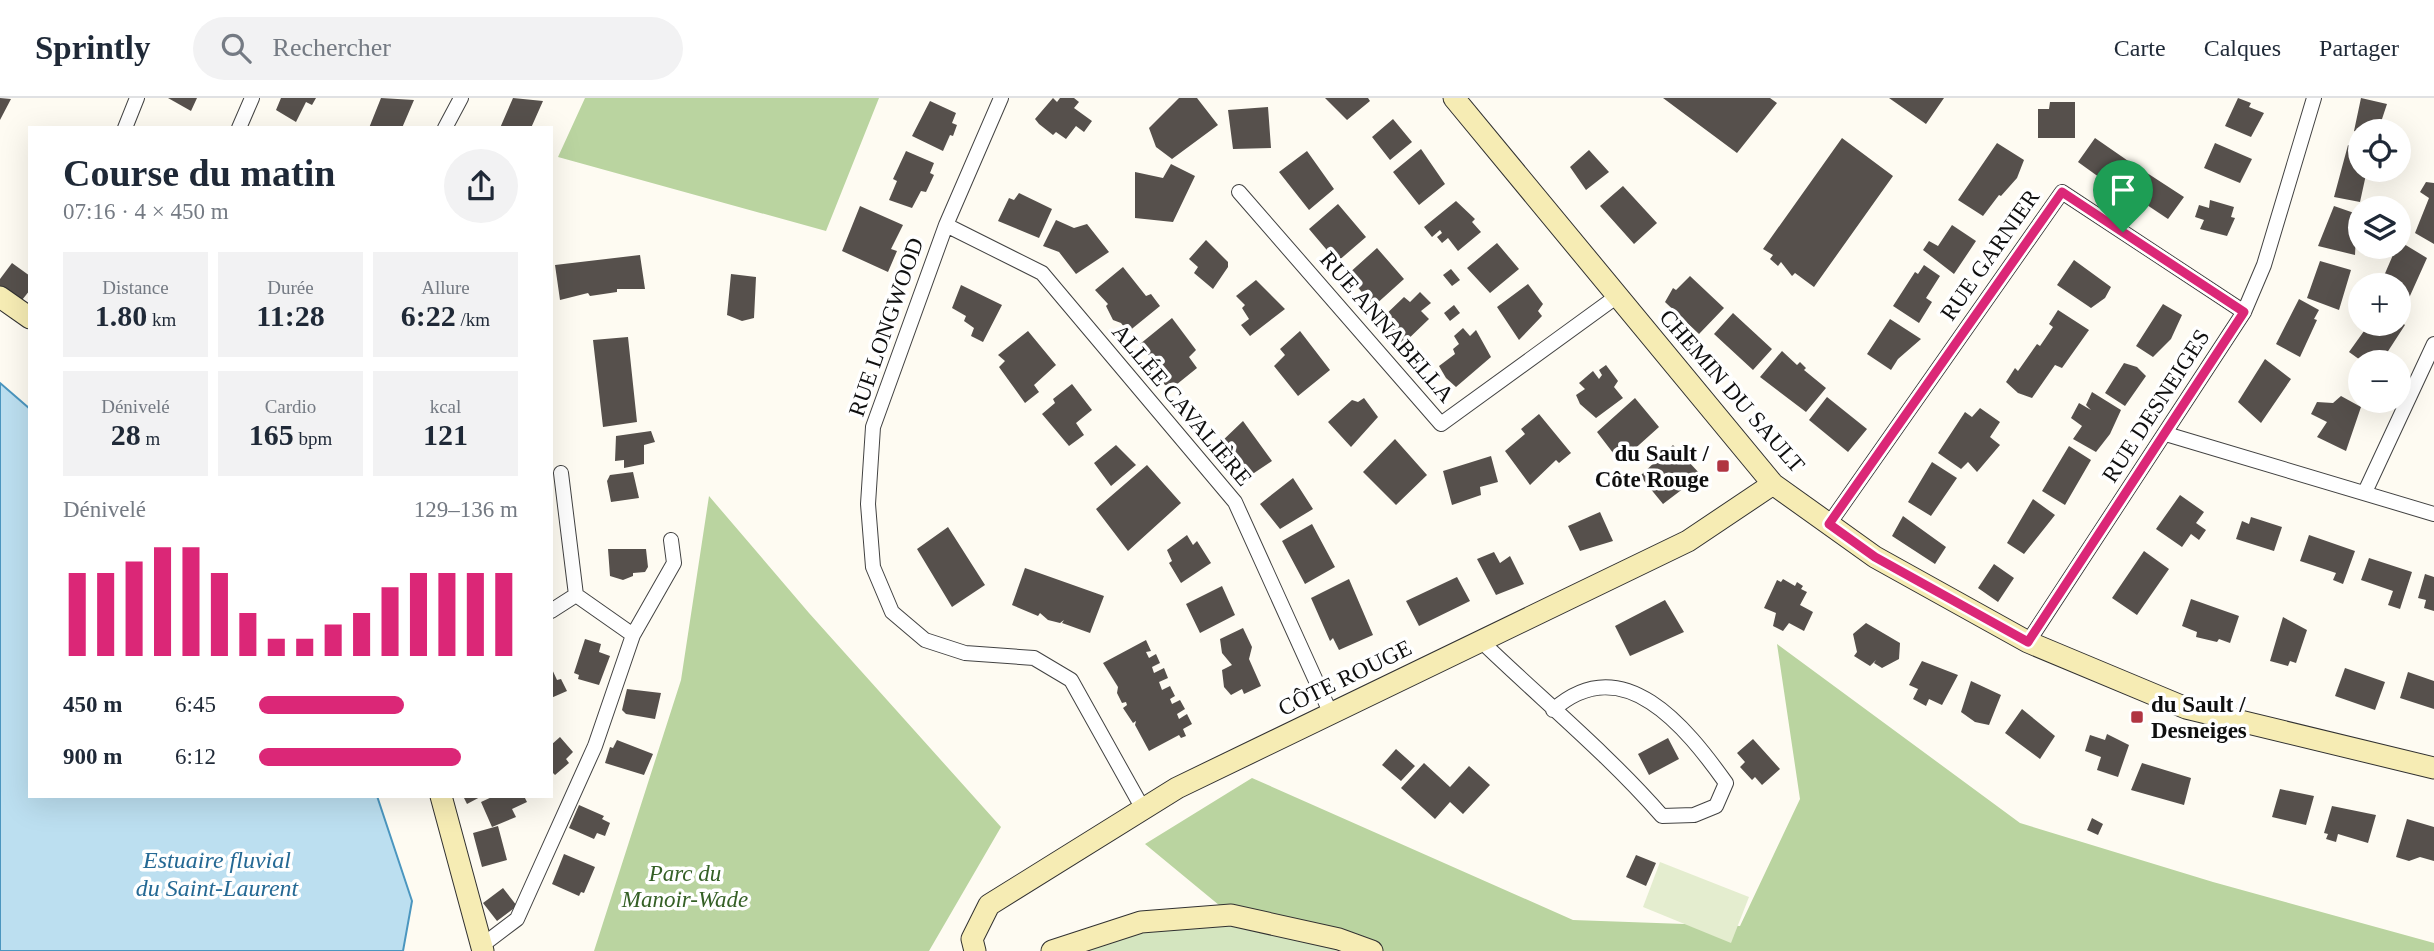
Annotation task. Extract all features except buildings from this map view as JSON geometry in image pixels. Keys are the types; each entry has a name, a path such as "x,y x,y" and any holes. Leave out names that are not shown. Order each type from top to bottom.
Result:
{"street":[{"path":"126,126 137,98"},
{"path":"240,126 253,98"},
{"path":"445,126 461,98"},
{"name":"RUE LONGWOOD","path":"1001,98 946,225 873,427 868,504 873,567 892,612 925,640 965,653 1034,658 1071,680 1143,809"},
{"name":"CHEMIN DU SAULT","path":"1454,98 1773,484 1875,557 2028,642 2186,708 2434,768"},
{"name":"RUE DESNEIGES","path":"2028,642 2244,312 2264,265 2314,98"},
{"name":"RUE ANNABELLA","path":"1239,192 1441,424 1616,297"},
{"name":"RUE GARNIER","path":"1829,524 2062,192 2244,312"},
{"name":"ALLÉE CAVALIÈRE","path":"946,225 1042,273 1235,502 1331,713"},
{"path":"0,297 28,317"},
{"path":"2365,492 2434,344"},
{"path":"2166,434 2434,514"},
{"path":"561,473 576,595 633,635"},
{"name":"CÔTE ROUGE","path":"975,951 972,939 989,905 1177,788 1688,541 1773,484"},
{"path":"442,798 481,949 517,919 594,746 633,635 674,563 671,540"},
{"path":"553,610 576,595"},
{"path":"1481,641 1552,710 1629,778 1662,816 1694,815 1716,806 1726,783 1703,751 1666,712 1633,691 1598,687 1570,694 1552,710"},
{"path":"1052,951 1141,922 1231,915 1339,939 1372,951"}],"green space":[{"path":"585,98 879,98 826,231 558,157"},
{"name":"Parc du Manoir-Wade","path":"709,496 809,613 1001,827 929,951 594,951 681,680"},
{"path":"1777,644 2020,823 2213,882 2434,943 2434,951 1372,951 1231,915 1145,844 1252,778 1573,920 1740,926 1800,799"},
{"path":"1660,862 1749,897 1731,943 1643,907"},
{"path":"1231,915 1372,951 1052,951 1132,925"}],"water":[{"name":"Estuaire fluvial du Saint-Laurent","path":"0,383 28,407 28,798 378,798 412,901 403,951 0,951"}],"place":[{"name":"du Sault / Côte Rouge","path":"1723,466"},
{"name":"du Sault / Desneiges","path":"2137,717"}],"route":[{"path":"2062,192 2123,232 2244,312 2028,642 1875,557 1829,524 2062,192"}]}
